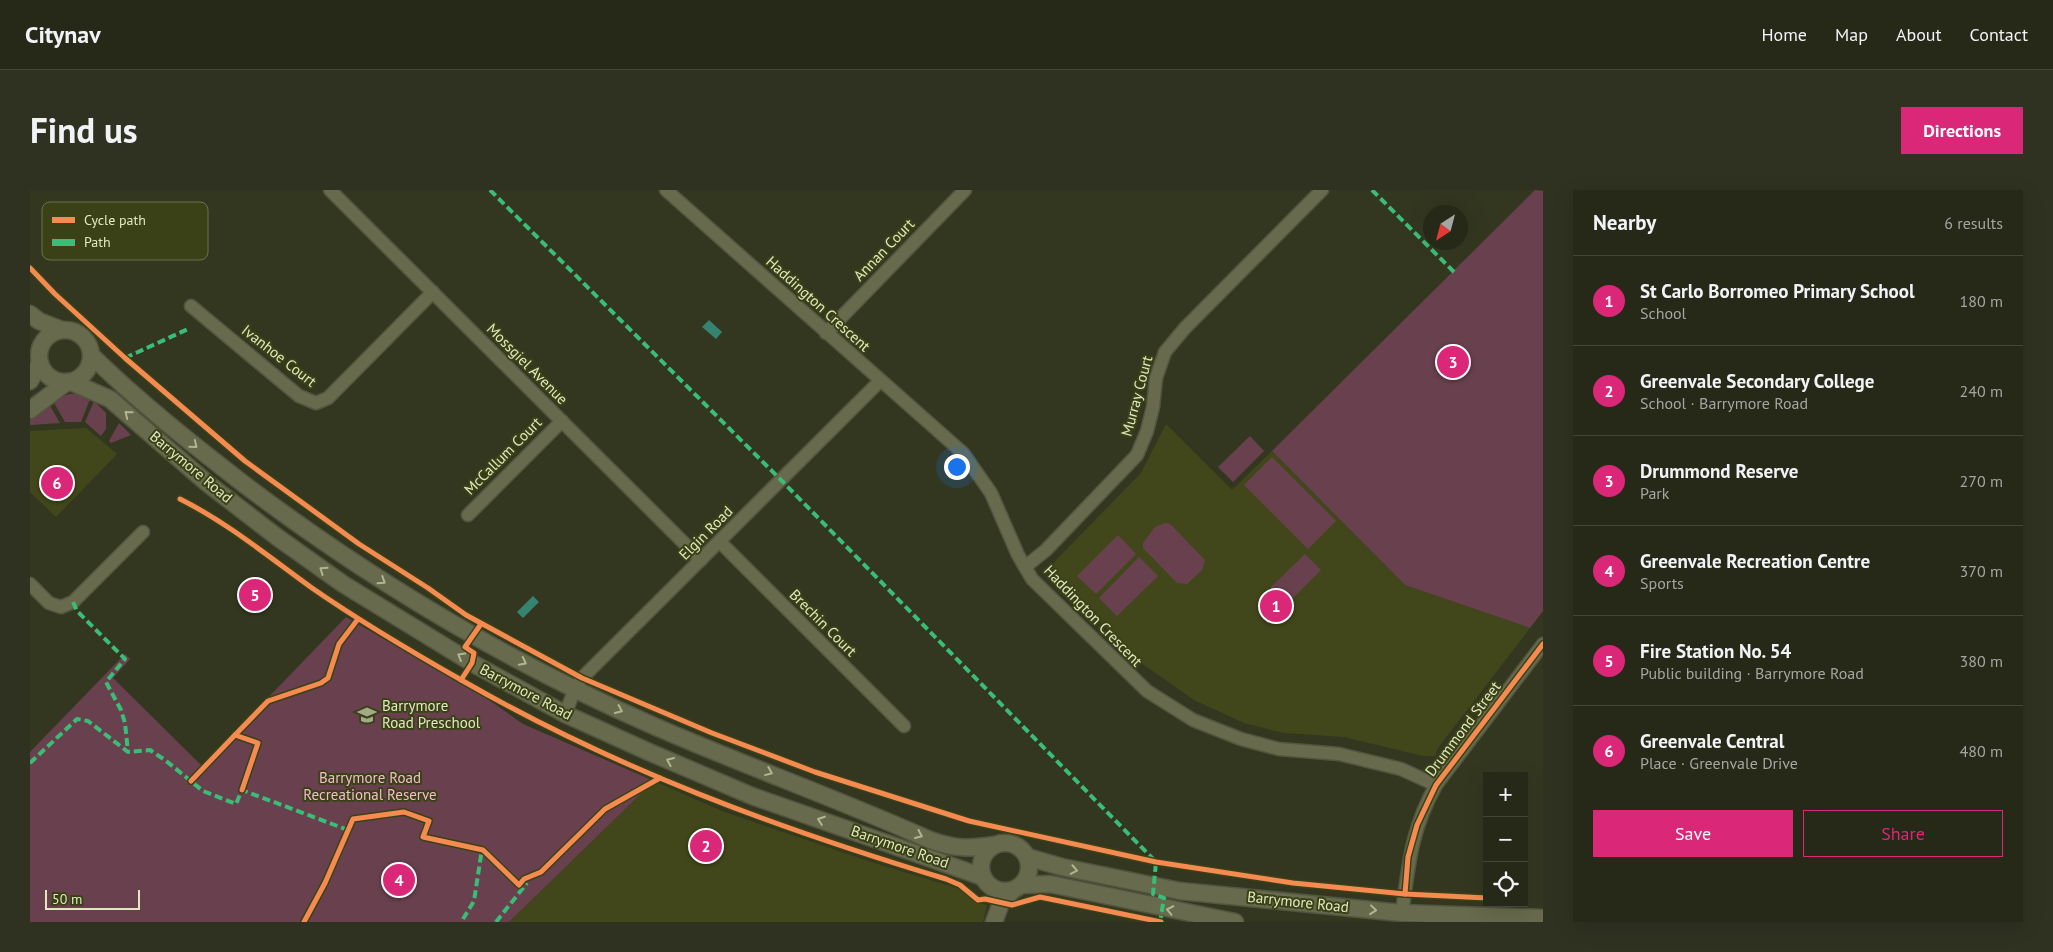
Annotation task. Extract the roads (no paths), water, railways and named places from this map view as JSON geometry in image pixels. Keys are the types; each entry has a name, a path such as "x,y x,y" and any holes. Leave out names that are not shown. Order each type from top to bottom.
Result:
{"street":[{"name":"Mossgiel Avenue","path":"330,190 701,560"},
{"name":"Haddington Crescent","path":"666,190 963,453 995,499 1025,567 1036,583 1134,682 1184,716 1241,739 1279,749 1339,754 1401,769 1436,785"},
{"name":"Annan Court","path":"826,333 965,190"},
{"name":"Murray Court","path":"1025,567 1046,550 1137,455 1147,431 1153,407 1156,378 1165,352 1185,328 1322,190"},
{"name":"Ivanhoe Court","path":"191,306 299,396 316,403 328,398 433,292"},
{"path":"30,314 39,321 62,330 73,331 82,336 89,345 91,356 86,372 82,377 69,382 30,410"},
{"path":"30,381 36,354 46,338 62,330"},
{"path":"36,354 50,378 58,382 69,382"},
{"name":"Barrymore Road","path":"91,356 145,405 200,450 344,556 410,600 474,638 654,726 930,840 954,848 969,849 994,845"},
{"name":"Elgin Road","path":"565,714 575,689 582,678 880,381"},
{"name":"Barrymore Road","path":"69,382 110,399 207,483 342,584 464,658 565,714 752,796 986,881"},
{"name":"McCallum Court","path":"468,514 562,421"},
{"path":"30,584 49,603 61,607 73,602 143,532"},
{"name":"Brechin Court","path":"720,542 904,726"},
{"name":"Drummond Street","path":"1402,917 1408,857 1417,825 1436,785 1543,644"},
{"path":"1004,843 1014,845 1027,857 1029,872 1002,903 994,922 994,901 981,862 985,854 994,845 1004,843"},
{"name":"Barrymore Road","path":"1027,857 1062,867 1180,891 1402,917 1543,918"},
{"path":"986,881 1004,891 1017,888"},
{"name":"Barrymore Road","path":"1017,888 1050,884 1235,922"}],"water":[{"path":"709,320 722,332 716,339 702,327"},
{"path":"533,596 539,602 523,618 517,612"}],"place":[{"name":"Drummond Reserve","path":"1453,362"},
{"name":"Greenvale Central","path":"57,483"},
{"name":"Fire Station No. 54","path":"255,595"},
{"name":"St Carlo Borromeo Primary School","path":"1276,606"},
{"name":"Barrymore Road Preschool","path":"367,715"},
{"name":"Greenvale Secondary College","path":"706,846"},
{"name":"Greenvale Recreation Centre","path":"399,880"}],"park label":[{"name":"Barrymore Road Recreational Reserve","path":"370,786"}]}
